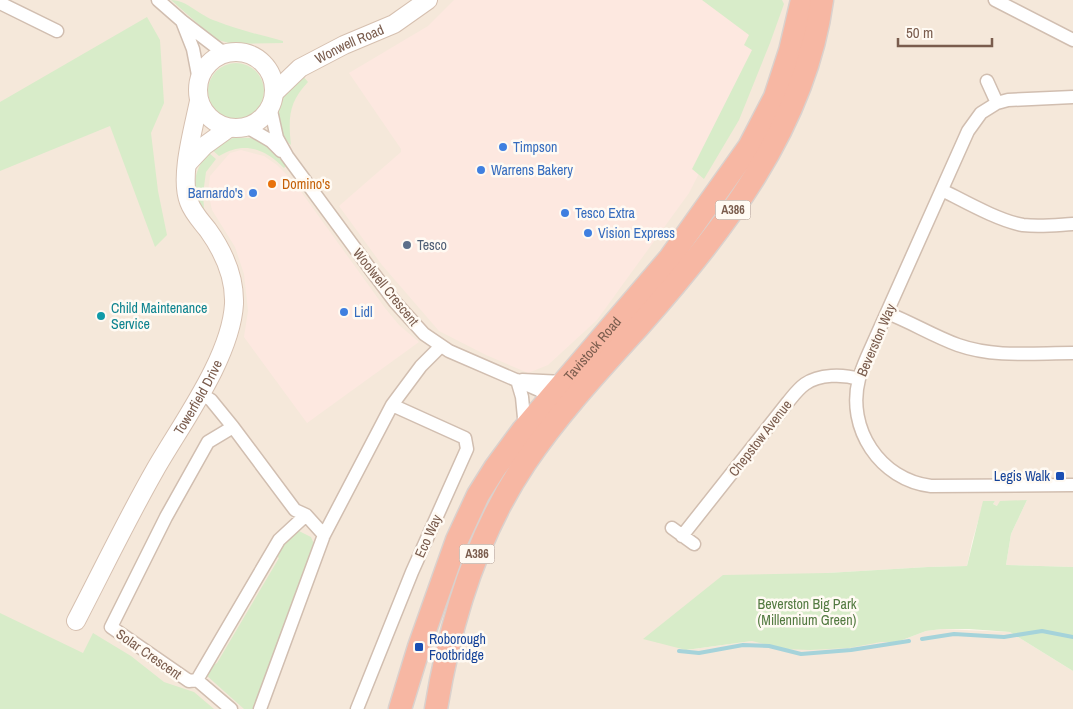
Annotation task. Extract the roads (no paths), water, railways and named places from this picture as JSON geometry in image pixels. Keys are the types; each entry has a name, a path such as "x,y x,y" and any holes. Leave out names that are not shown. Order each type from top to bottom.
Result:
{"highway":[{"name":"Tavistock Road","path":"436,709 450,635 467,579 502,501 558,399 670,258 749,147 775,97 790,51 802,0"},
{"name":"Tavistock Road","path":"400,709 422,638 457,540 478,495 524,428 558,399 573,399 641,324 733,211 765,162 789,116 806,73 814,44 822,0"}],"street":[{"path":"158,0 225,54"},
{"name":"Wonwell Road","path":"272,100 300,68 394,24 428,0"},
{"path":"995,0 1073,40"},
{"path":"0,3 57,31"},
{"path":"182,21 193,49 199,80 198,91 200,101 210,119 229,128 247,127 262,118 272,100 272,76 262,62 247,54 236,52 225,54 208,64 199,80"},
{"path":"987,81 997,103"},
{"name":"Beverston Way","path":"1073,97 1008,100 997,103 981,113 974,121 859,379 857,409 864,436 880,460 893,472 906,480 931,486 1073,485"},
{"name":"Woolwell Crescent","path":"272,100 272,121 277,138 286,156"},
{"name":"Towerfield Drive","path":"76,621 155,470 222,352 232,323 234,302 231,276 226,260 218,243 195,214 188,200 186,187 188,163 200,101"},
{"name":"Woolwell Crescent","path":"247,127 271,141 286,156 395,302 424,334 440,346 558,399"},
{"path":"188,163 204,146 229,128"},
{"path":"942,190 1006,220 1043,226 1073,224"},
{"path":"887,313 957,345 984,352 1021,355 1073,353"},
{"path":"260,709 324,535 392,405 421,366 440,346"},
{"name":"Chepstow Avenue","path":"682,536 788,402 805,384 820,378 834,376 859,379"},
{"path":"516,380 558,399"},
{"path":"516,380 522,397 524,428"},
{"path":"200,393 211,400 233,426 295,510 306,515 324,535"},
{"name":"Eco Way","path":"356,709 412,572 467,449 464,438 392,405"},
{"name":"Solar Crescent","path":"233,426 208,442 166,516 111,627 189,681 197,680 279,540 306,515"},
{"path":"672,528 694,544"},
{"path":"197,680 231,709"}],"waterway":[{"path":"922,639 954,634 1004,637 1042,631 1073,637"},
{"path":"679,651 699,653 743,645 769,646 801,654 851,650 909,641"}],"place":[{"name":"Timpson","path":"503,147"},
{"name":"Warrens Bakery","path":"481,170"},
{"name":"Domino's","path":"272,184"},
{"name":"Barnardo's","path":"253,193"},
{"name":"Tesco Extra","path":"565,213"},
{"name":"Vision Express","path":"588,233"},
{"name":"Tesco","path":"407,245"},
{"name":"Lidl","path":"344,312"},
{"name":"Child Maintenance Service","path":"101,316"},
{"name":"Legis Walk","path":"1060,476"},
{"name":"Roborough Footbridge","path":"419,647"}],"park label":[{"name":"Beverston Big Park (Millennium Green)","path":"807,612"}]}
